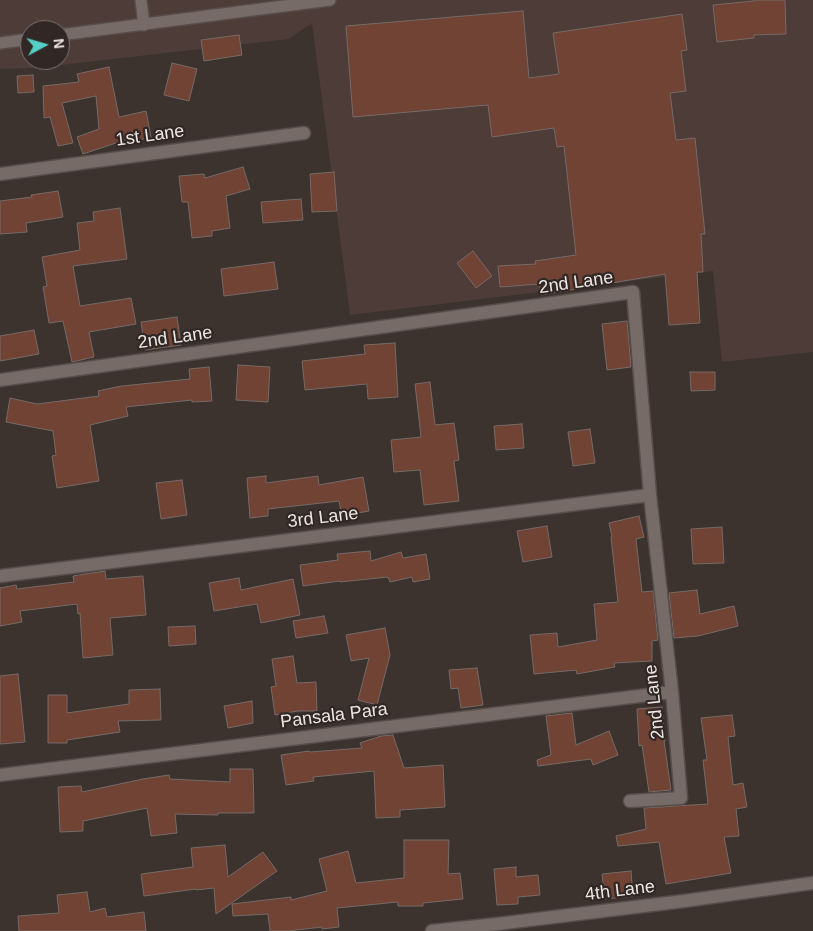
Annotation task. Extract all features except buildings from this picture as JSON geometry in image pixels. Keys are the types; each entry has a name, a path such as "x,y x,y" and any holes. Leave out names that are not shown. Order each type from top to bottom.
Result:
{"street":[{"name":"1st Lane","path":"0,174 304,133"},
{"name":"2nd Lane","path":"0,380 633,292 650,495 672,692 681,798 630,801"},
{"name":"3rd Lane","path":"0,576 650,495"},
{"name":"Pansala Para","path":"0,775 672,692"},
{"name":"4th Lane","path":"432,931 664,904 813,883"}],"lane":[{"path":"141,0 144,25"},
{"path":"70,34 330,0"},
{"path":"0,43 20,40"}],"shaded area":[{"path":"0,0 813,0 813,352 722,362 713,271 350,315 312,23 289,39 70,64 70,20 20,20 20,68 0,69"}]}
